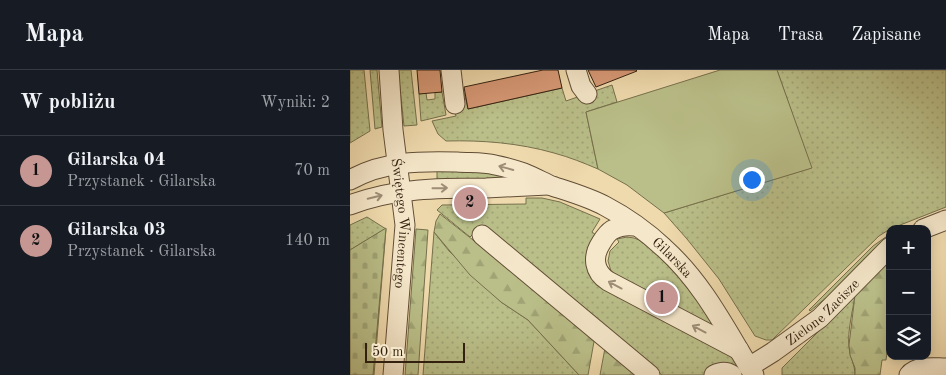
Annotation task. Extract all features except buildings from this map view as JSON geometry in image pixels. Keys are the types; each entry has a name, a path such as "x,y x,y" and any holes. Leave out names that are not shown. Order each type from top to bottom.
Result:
{"street":[{"name":"Świętego Wincentego","path":"389,70 393,130 405,231 393,375"},
{"path":"451,70 455,104"},
{"path":"576,70 581,86 587,94"},
{"name":"Gilarska","path":"350,180 363,172 397,163 431,161 481,163 524,173 605,206 664,248 697,283 739,350 745,372"},
{"name":"Gilarska","path":"350,205 370,198 430,188 551,185"},
{"path":"931,226 946,220"},
{"path":"635,226 620,227 605,236 599,246 595,259 600,275 608,282 739,350"},
{"path":"482,235 650,375"},
{"name":"Zielone Zacisze","path":"745,372 820,318 886,251"},
{"path":"909,375 914,370 920,368 946,368"},
{"path":"714,375 727,372 745,372"}],"green space":[{"path":"350,70 364,70 370,131 350,143"},
{"path":"370,70 377,70 382,127 375,129"},
{"path":"398,70 411,70 417,125 404,126"},
{"path":"720,70 777,70 812,168 664,213 627,185 598,169 586,112"},
{"path":"777,70 946,70 946,207 900,225 886,225 886,232 879,236 772,340 766,340 755,336 719,279 664,213 811,168"},
{"path":"612,85 617,102 586,112 598,169 565,156 527,147 487,142 446,141 438,134 432,121 456,116 455,113 462,111 460,88 463,88 468,109 562,88 566,101"},
{"path":"435,92 442,92 446,115 421,121 419,94 426,93 427,100 435,99"},
{"path":"437,168 472,169 507,177 437,180"},
{"path":"526,198 542,198 560,202 600,219 592,232 596,235 607,290 734,358 744,375 662,375 479,228 470,237 437,210 442,205 526,204"},
{"path":"440,214 595,336 588,375 579,375 528,320 501,302 470,275 434,232 436,221"},
{"path":"367,217 386,229 374,375 385,229 350,250 350,225"},
{"path":"386,228 373,375 350,375 350,250"},
{"path":"416,229 428,230 418,375 405,375"},
{"path":"434,232 449,251 501,302 528,320 579,375 423,375"},
{"path":"627,237 639,240 671,268 713,323 710,325 669,304 672,299 659,293 657,297 611,271 608,261 610,251 619,242 617,239"},
{"path":"886,237 886,244 810,311 809,310 873,246"},
{"path":"886,265 886,360 882,360 880,375 855,375 849,345 855,295"},
{"path":"855,295 849,328 849,341 855,375 782,375 782,368"},
{"path":"605,348 639,375 600,375"}],"place":[{"name":"Gilarska 03","path":"470,203"},
{"name":"Gilarska 04","path":"662,298"}]}
